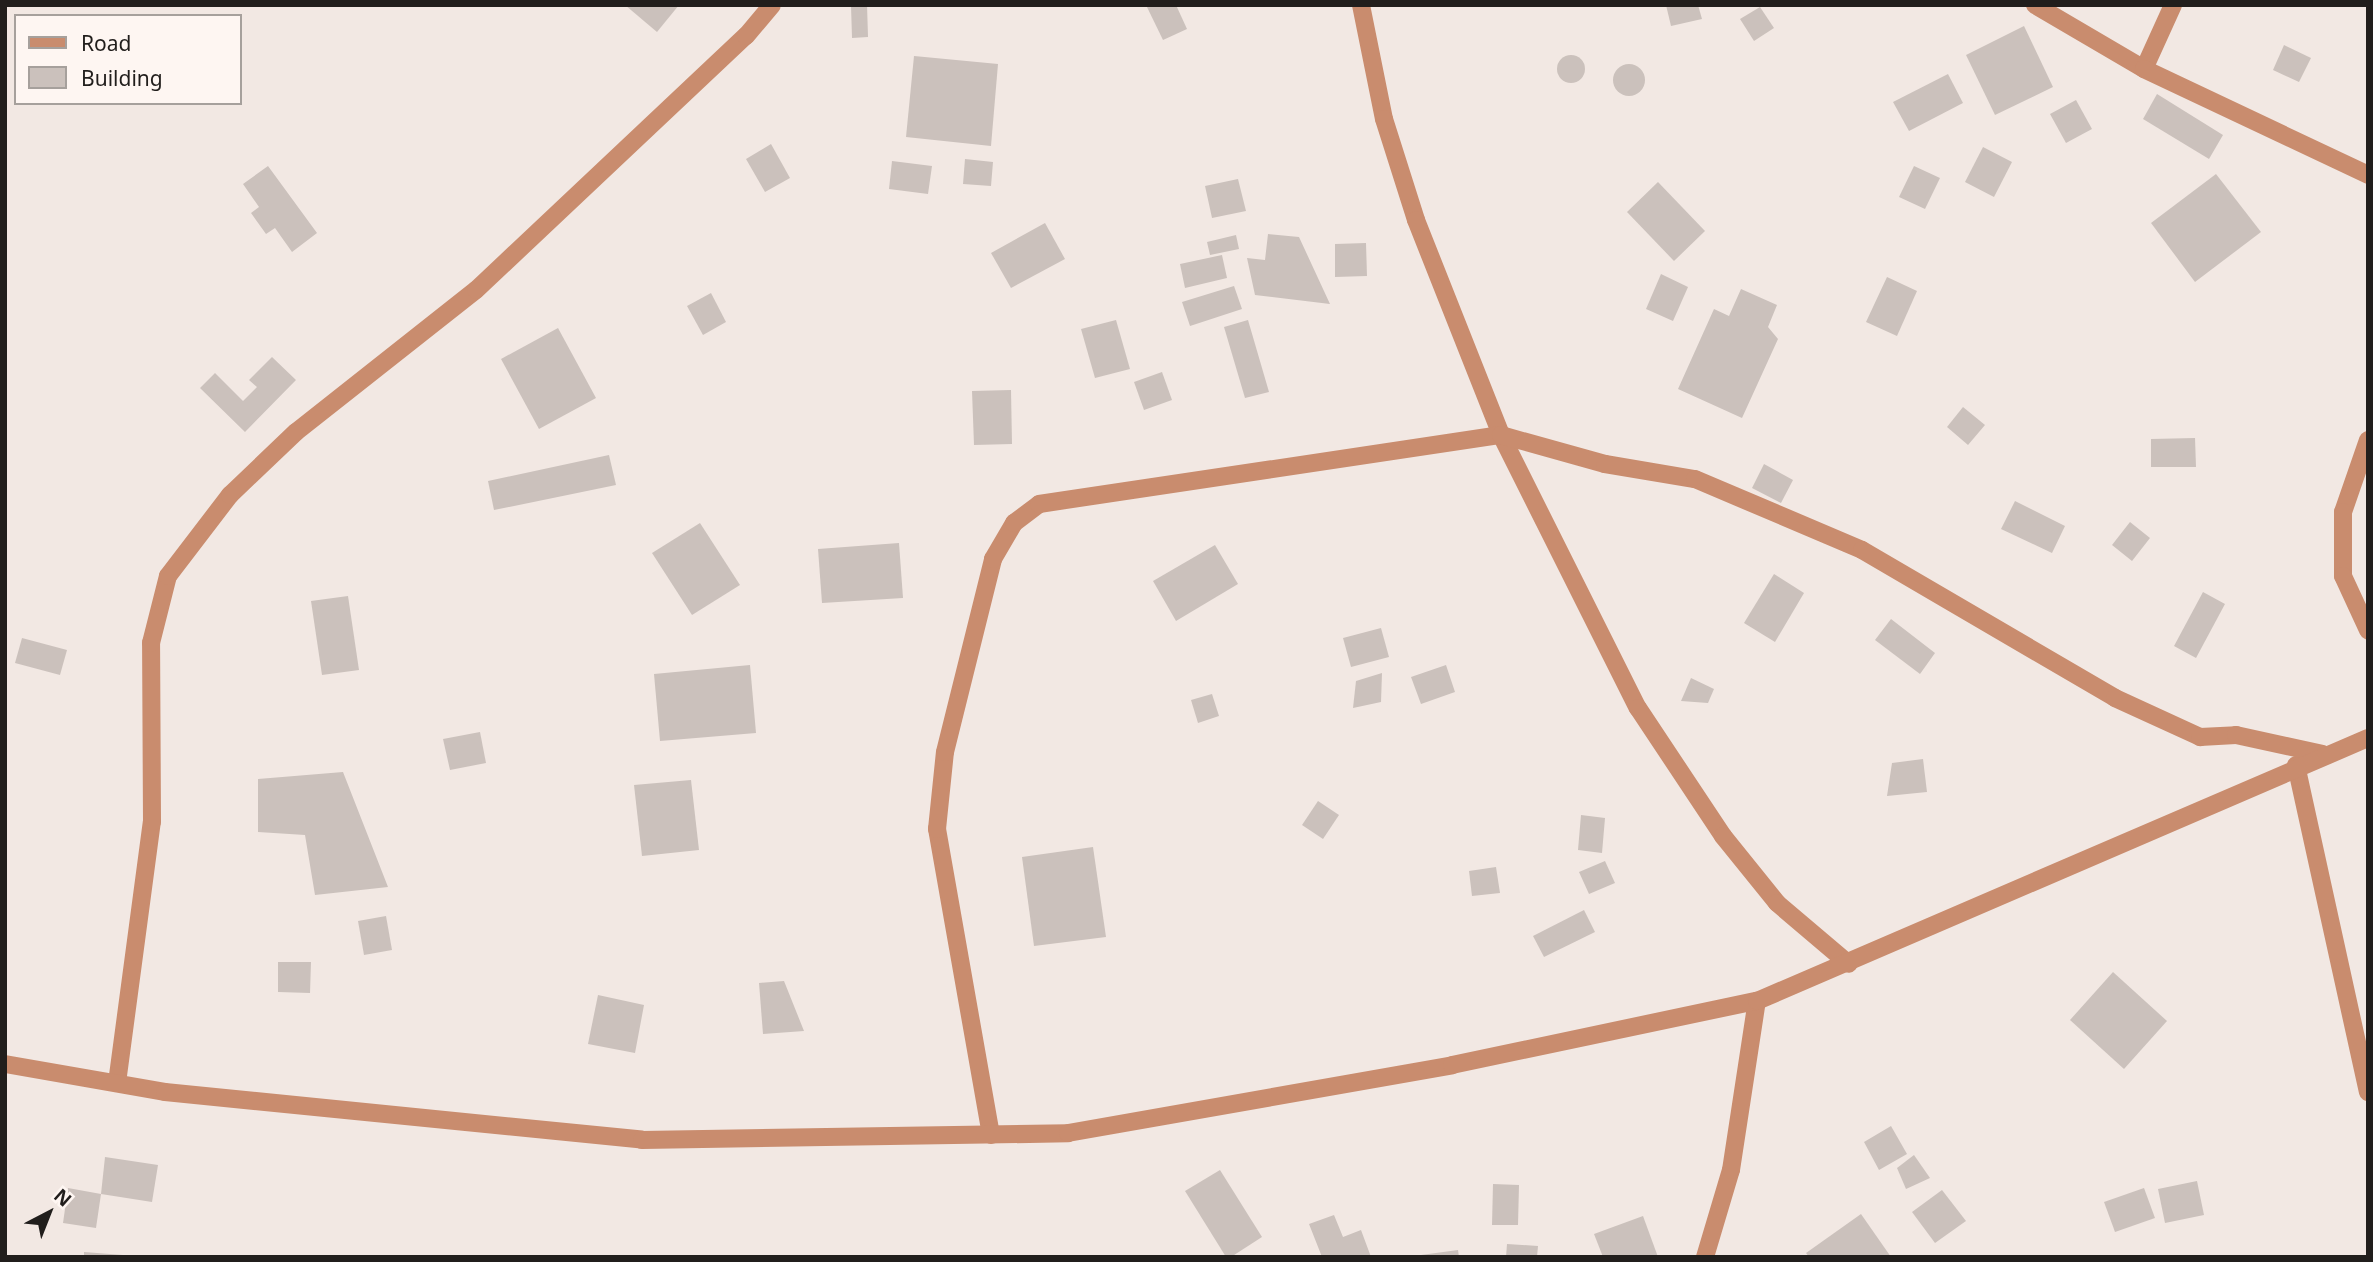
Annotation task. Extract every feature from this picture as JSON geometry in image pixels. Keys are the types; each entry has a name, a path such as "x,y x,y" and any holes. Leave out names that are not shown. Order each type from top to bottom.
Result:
{"street":[{"path":"117,1083 152,822 151,643 168,576 230,495 296,432 476,290 746,36 772,5"},
{"path":"1361,5 1384,119 1416,220 1501,435 1639,708 1674,765 1777,903 1849,964"},
{"path":"2035,5 2144,69 2368,175"},
{"path":"2144,69 2174,5"},
{"path":"991,1135 937,829 945,752 993,559 1014,523 1039,504 1501,435 1605,464 1695,479 1862,550 2115,698 2200,737 2236,735 2323,754"},
{"path":"2368,440 2343,512 2343,576 2368,629"},
{"path":"5,1064 117,1083 642,1140 1068,1133 1452,1065 1757,1001 1849,964 2296,765 2368,738"},
{"path":"2296,765 2368,1093"},
{"path":"1705,1257 1731,1170 1757,1001"}],"building":[{"path":"625,5 679,5 657,32"},
{"path":"851,5 867,5 868,37 852,38"},
{"path":"1146,5 1176,5 1187,29 1163,40"},
{"path":"1666,5 1698,5 1702,19 1671,26"},
{"path":"1760,7 1774,28 1754,41 1740,19"},
{"path":"2024,26 2053,87 1995,115 1966,55"},
{"path":"2284,45 2311,58 2299,82 2273,70"},
{"path":"1571,55 1581,59 1585,69 1581,79 1571,83 1561,79 1557,69 1561,59"},
{"path":"914,56 998,64 991,146 906,137"},
{"path":"1629,64 1640,69 1645,80 1640,91 1629,96 1618,91 1613,80 1618,69"},
{"path":"1948,74 1963,103 1909,131 1893,102"},
{"path":"2157,94 2223,135 2209,159 2143,119"},
{"path":"2076,100 2092,129 2066,143 2050,114"},
{"path":"771,144 790,178 765,192 746,159"},
{"path":"1983,147 2012,162 1994,197 1965,182"},
{"path":"965,159 993,162 991,186 963,184"},
{"path":"892,161 932,166 928,194 889,189"},
{"path":"268,166 317,233 292,252 275,228 266,234 251,213 259,207 243,184"},
{"path":"1914,166 1940,178 1925,209 1899,197"},
{"path":"2216,174 2261,232 2195,282 2151,223"},
{"path":"1238,179 1246,211 1212,218 1205,186"},
{"path":"1658,182 1705,231 1674,261 1627,212"},
{"path":"1045,223 1065,259 1011,288 991,253"},
{"path":"1268,234 1299,237 1330,304 1255,295 1247,258 1265,260"},
{"path":"1236,235 1239,249 1210,255 1207,242"},
{"path":"1366,243 1367,276 1335,277 1335,244"},
{"path":"1222,255 1227,278 1185,288 1180,264"},
{"path":"1661,274 1688,287 1673,321 1646,309"},
{"path":"1887,277 1917,291 1897,336 1866,322"},
{"path":"1234,286 1242,309 1190,326 1182,302"},
{"path":"1741,289 1777,305 1768,327 1778,339 1742,418 1678,389 1714,309 1729,316"},
{"path":"711,293 726,322 703,335 687,306"},
{"path":"1116,320 1130,369 1095,378 1081,329"},
{"path":"1248,320 1269,392 1245,398 1224,327"},
{"path":"558,328 596,398 539,429 501,359"},
{"path":"272,357 296,380 245,432 200,388 215,373 243,401 257,387 249,380"},
{"path":"1162,372 1172,400 1144,410 1134,382"},
{"path":"1011,390 1012,444 974,445 972,391"},
{"path":"1963,407 1985,425 1968,445 1947,427"},
{"path":"2195,438 2196,467 2151,467 2151,439"},
{"path":"609,455 616,485 494,510 488,481"},
{"path":"1764,464 1793,480 1781,503 1752,488"},
{"path":"2015,501 2065,526 2052,553 2001,529"},
{"path":"2130,522 2150,538 2132,561 2112,545"},
{"path":"700,523 740,585 692,615 652,553"},
{"path":"899,543 903,598 822,603 818,549"},
{"path":"1215,545 1238,584 1176,621 1153,581"},
{"path":"1774,574 1804,593 1775,642 1744,623"},
{"path":"2203,592 2225,604 2196,658 2174,646"},
{"path":"348,596 359,670 322,675 311,601"},
{"path":"1891,619 1935,653 1920,674 1875,640"},
{"path":"1381,628 1389,657 1351,667 1343,638"},
{"path":"22,638 67,650 60,675 15,663"},
{"path":"750,665 756,733 660,741 654,674"},
{"path":"1446,665 1455,692 1421,704 1411,677"},
{"path":"1382,673 1381,702 1353,708 1356,681"},
{"path":"1691,678 1714,689 1708,703 1681,701"},
{"path":"1212,694 1219,716 1198,723 1191,700"},
{"path":"480,732 486,763 450,770 443,739"},
{"path":"1923,759 1927,792 1887,796 1892,763"},
{"path":"343,772 388,887 315,895 305,835 258,832 258,779"},
{"path":"691,780 699,850 642,856 634,785"},
{"path":"1318,801 1339,815 1323,839 1302,825"},
{"path":"1581,815 1605,818 1602,853 1578,850"},
{"path":"1093,847 1106,937 1034,946 1022,857"},
{"path":"1605,861 1615,883 1589,894 1579,872"},
{"path":"1496,867 1500,893 1472,896 1469,871"},
{"path":"1584,910 1595,932 1544,957 1533,936"},
{"path":"386,916 392,950 364,955 358,921"},
{"path":"278,962 311,962 310,993 278,992"},
{"path":"2113,972 2167,1021 2124,1069 2070,1020"},
{"path":"784,981 804,1031 763,1034 759,983"},
{"path":"598,995 644,1005 635,1053 588,1044"},
{"path":"1891,1126 1907,1154 1879,1170 1864,1142"},
{"path":"1914,1155 1930,1178 1906,1189 1897,1168"},
{"path":"105,1157 158,1165 152,1202 101,1194"},
{"path":"1220,1170 1262,1237 1231,1257 1226,1257 1185,1191"},
{"path":"2197,1181 2204,1215 2165,1223 2158,1189"},
{"path":"1493,1184 1519,1185 1518,1225 1492,1225"},
{"path":"68,1188 101,1194 96,1228 63,1223"},
{"path":"2144,1188 2155,1218 2115,1232 2104,1202"},
{"path":"1942,1190 1966,1221 1935,1243 1912,1212"},
{"path":"1861,1214 1891,1257 1809,1257 1806,1253"},
{"path":"1334,1215 1343,1237 1361,1230 1371,1257 1322,1257 1309,1224"},
{"path":"1643,1216 1658,1257 1603,1257 1594,1234"},
{"path":"1507,1244 1538,1246 1537,1257 1506,1257"},
{"path":"1458,1250 1459,1257 1421,1257 1421,1255"},
{"path":"84,1252 123,1255 123,1257 84,1257"}]}
